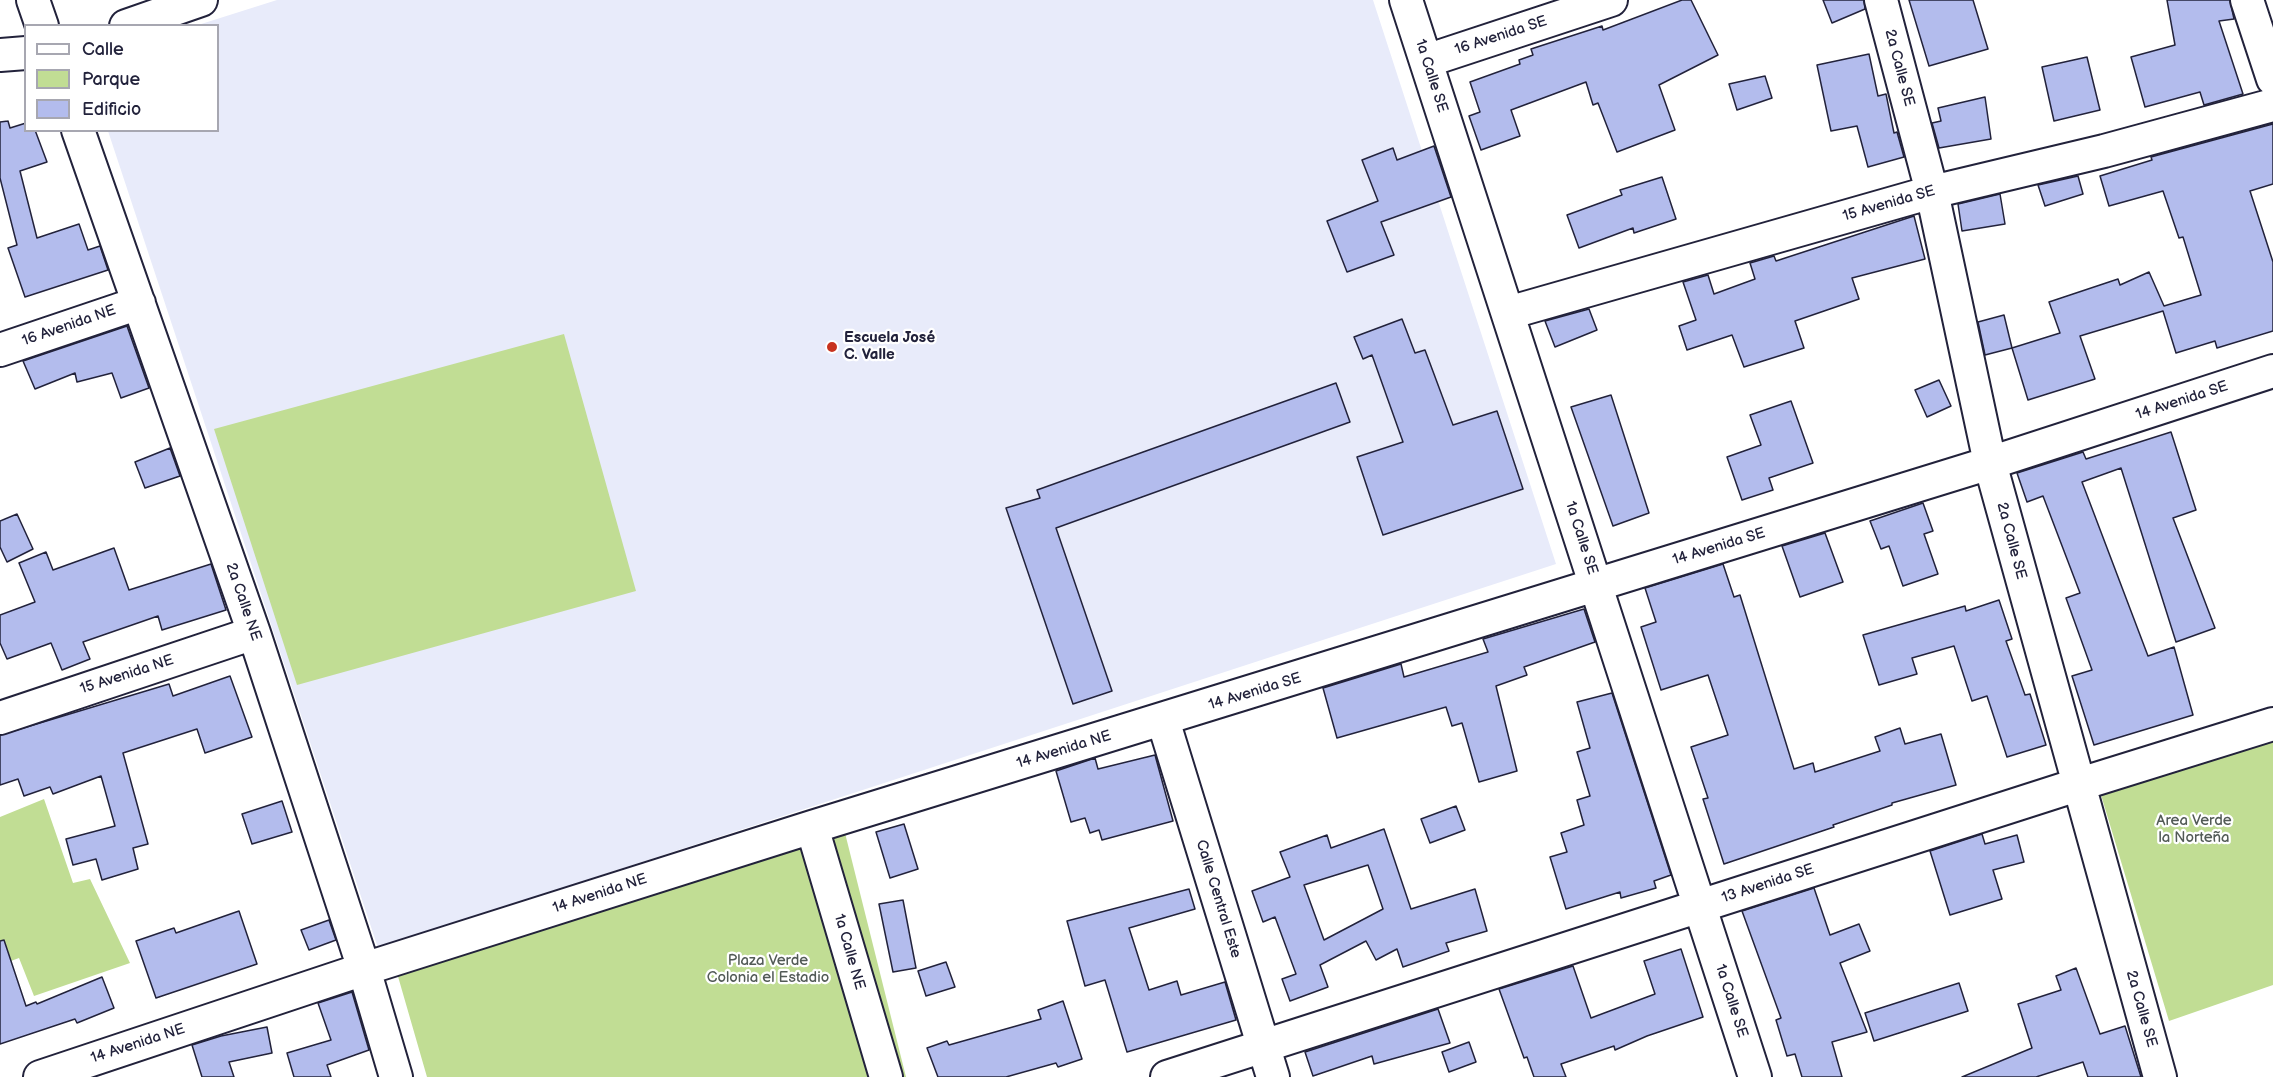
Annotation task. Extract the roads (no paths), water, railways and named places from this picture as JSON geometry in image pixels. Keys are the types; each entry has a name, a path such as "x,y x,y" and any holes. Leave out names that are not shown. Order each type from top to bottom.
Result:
{"street":[{"path":"33,0 41,24"},
{"path":"132,24 201,0"},
{"name":"1a Calle SE","path":"1406,0 1755,1077"},
{"name":"16 Avenida SE","path":"1426,61 1611,0"},
{"name":"2a Calle SE","path":"1881,0 1932,192 1990,463 2077,784 2160,1077"},
{"path":"2247,0 2273,79"},
{"path":"0,55 24,53"},
{"name":"15 Avenida SE","path":"1508,313 1932,192 2104,152 2273,105"},
{"name":"2a Calle NE","path":"79,132 254,633 364,969 396,1077"},
{"name":"16 Avenida NE","path":"0,350 139,303"},
{"name":"14 Avenida SE","path":"1163,720 1990,463 2273,371"},
{"name":"15 Avenida NE","path":"0,718 254,633"},
{"name":"14 Avenida NE","path":"40,1077 364,969 812,827 1163,720"},
{"name":"Calle Central Este","path":"1163,720 1273,1077"},
{"name":"13 Avenida SE","path":"1167,1077 2077,784 2273,724"},
{"name":"1a Calle NE","path":"812,827 886,1077"}],"place":[{"name":"Escuela José C. Valle","path":"832,347"}],"park label":[{"name":"Area Verde la Norteña","path":"2194,830"},
{"name":"Plaza Verde Colonia el Estadio","path":"768,970"}]}
